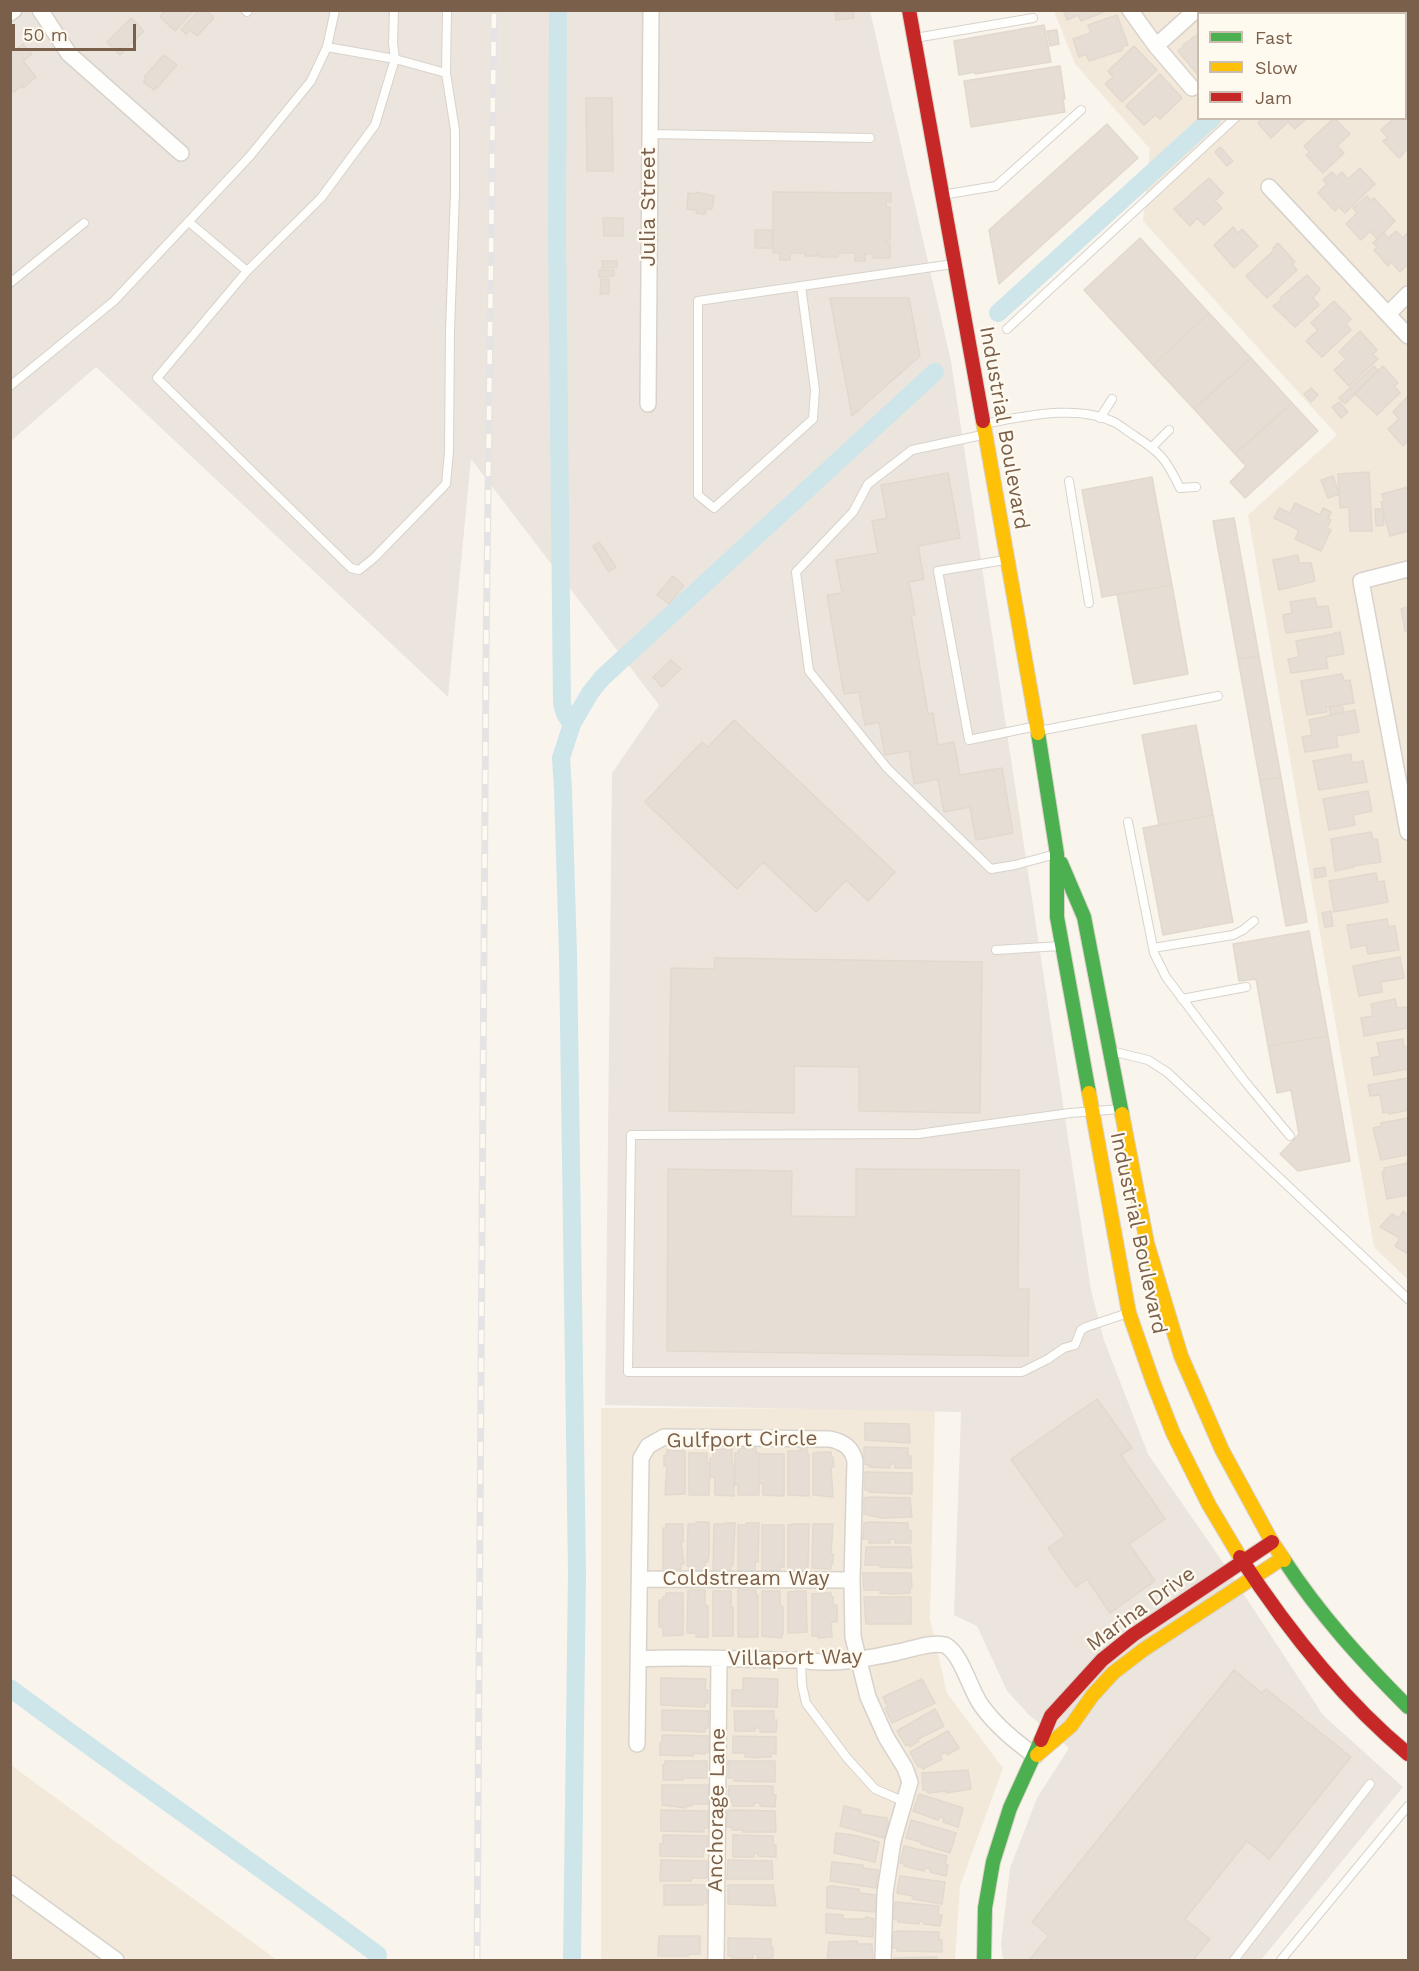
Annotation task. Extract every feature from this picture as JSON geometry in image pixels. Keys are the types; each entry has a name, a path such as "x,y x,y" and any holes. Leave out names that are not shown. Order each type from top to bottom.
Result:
{"main road":[{"name":"Industrial Boulevard","path":"909,10 1037,729 1057,854 1057,917 1129,1313 1148,1371 1179,1447 1217,1518 1244,1562 1293,1633 1334,1683 1366,1717 1408,1754"},
{"name":"Industrial Boulevard","path":"1057,854 1084,917 1147,1243 1181,1356 1222,1450 1272,1542 1302,1587 1362,1661 1408,1707"},
{"name":"Marina Drive","path":"984,1960 985,1908 993,1862 1010,1808 1051,1716 1102,1660 1133,1635 1272,1542"},
{"name":"Marina Drive","path":"1035,1756 1071,1726 1092,1696 1113,1673 1143,1650 1283,1558"}],"street":[{"path":"39,10 69,54 181,153"},
{"name":"Julia Street","path":"648,404 651,10"},
{"path":"1130,10 1156,46 1192,88"},
{"path":"1156,46 1196,10"},
{"path":"1269,187 1408,336"},
{"path":"1388,314 1408,294"},
{"path":"1408,568 1361,581 1408,832"},
{"name":"Gulfport Circle","path":"637,1744 641,1458 648,1446 664,1437 830,1439 846,1445 855,1461 852,1580 854,1637 858,1660 868,1697 886,1737 906,1768 910,1782 893,1841 885,1893 883,1960"},
{"name":"Coldstream Way","path":"640,1579 852,1580"},
{"name":"Villaport Way","path":"639,1659 684,1656 812,1662 858,1660 940,1644 949,1647 956,1656 980,1704 1000,1728 1035,1756"},
{"name":"Anchorage Lane","path":"716,1960 719,1659"},
{"path":"10,1884 116,1960"}],"lane":[{"path":"10,387 114,301 250,156 311,81 327,47 335,10"},
{"path":"394,10 395,59 375,125 321,198 247,271 157,378 351,568 359,570 374,558 446,484 449,452 455,151 455,130 446,73 447,10"},
{"path":"914,38 1033,18"},
{"path":"327,47 395,59 446,73"},
{"path":"941,195 996,186 1081,110"},
{"path":"1007,329 1233,120"},
{"path":"650,134 870,138"},
{"path":"189,222 247,271"},
{"path":"10,284 84,223"},
{"path":"801,286 815,390 813,419 714,508 698,495 698,301 955,263"},
{"path":"1100,418 1112,399"},
{"path":"1057,854 991,869 887,768 809,671 795,572 853,512 868,484 912,450 1054,412 1090,416 1114,422 1152,447 1168,464 1179,488 1196,487"},
{"path":"1152,447 1169,430"},
{"path":"1069,480 1089,603"},
{"path":"1006,560 938,571 969,740 1218,696"},
{"path":"1128,822 1153,948 1166,977 1243,1079 1290,1136"},
{"path":"1153,948 1233,934 1243,930 1254,921"},
{"path":"996,950 1062,946"},
{"path":"1182,999 1246,987"},
{"path":"1110,1050 1148,1060 1167,1072 1408,1299"},
{"path":"1121,1109 918,1134 631,1135 628,1372 1022,1372 1048,1359 1064,1347 1076,1345 1081,1330 1086,1327 1129,1313"},
{"path":"801,1660 802,1685 806,1703 847,1758 875,1789 905,1802"},
{"path":"1234,1960 1370,1784"},
{"path":"1281,1960 1408,1806"}],"shaded area":[{"path":"11,11 870,11 951,361 1091,1290 1104,1340 1148,1454 1220,1558 1323,1715 1403,1787 1261,1960 1003,1960 1001,1944 1010,1868 1037,1798 1069,1748 1029,1715 1007,1691 977,1626 954,1615 961,1412 605,1405 612,773 659,705 471,459 448,697 96,367 11,441"},
{"path":"1054,11 1408,11 1408,1280 1374,1247 1248,515 1337,435 1143,221 1150,149 1075,64"},
{"path":"601,1408 935,1409 930,1619 947,1693 1003,1768 960,1886 955,1960 601,1960"},
{"path":"11,1765 277,1960 11,1960"}],"building":[{"path":"165,10 194,10 175,31 160,17"},
{"path":"199,10 206,10 214,18 197,36 190,30 186,34 181,30"},
{"path":"1063,10 1109,10 1081,21 1078,15 1067,20"},
{"path":"1241,10 1278,10 1280,12 1242,12"},
{"path":"853,11 854,18 836,20 835,13"},
{"path":"1117,15 1128,45 1122,47 1123,50 1089,61 1086,54 1079,57 1073,39 1091,33 1088,25"},
{"path":"131,18 144,31 120,55 107,42"},
{"path":"1044,25 1051,62 959,75 954,41"},
{"path":"1057,30 1059,44 1050,46 1047,31"},
{"path":"1197,35 1197,74 1178,51"},
{"path":"23,44 32,54 23,61 36,77 14,92 10,88 10,54"},
{"path":"1134,46 1157,70 1122,102 1105,84 1113,77 1108,71"},
{"path":"164,55 177,65 154,90 143,82 146,79 144,77"},
{"path":"1060,66 1065,112 971,127 964,81"},
{"path":"1160,74 1182,98 1160,119 1155,115 1144,125 1126,106"},
{"path":"586,98 612,98 613,171 587,171"},
{"path":"1408,117 1408,148 1399,158 1383,141 1388,138 1381,130 1392,120 1407,120"},
{"path":"1261,120 1305,120 1295,129 1288,122 1271,138 1258,123"},
{"path":"1332,120 1336,120 1350,134 1337,146 1344,153 1323,173 1306,155 1310,152 1304,146"},
{"path":"1107,124 1138,158 999,284 989,230"},
{"path":"1220,147 1233,161 1227,166 1215,152"},
{"path":"1360,168 1375,184 1345,213 1339,207 1335,211 1318,193 1327,184 1323,180 1332,172 1337,177 1342,172 1348,179"},
{"path":"1209,178 1223,193 1215,201 1222,208 1204,225 1197,218 1190,226 1174,209"},
{"path":"696,192 714,196 712,209 706,209 705,214 687,209 688,193 696,194"},
{"path":"773,192 891,193 891,202 886,202 886,207 890,207 890,240 886,243 890,243 890,258 873,258 873,254 865,254 865,261 855,261 855,253 838,253 838,257 820,257 819,253 817,256 805,256 805,253 790,253 790,260 780,260 780,253 773,253"},
{"path":"1367,196 1371,201 1374,198 1395,221 1377,239 1370,231 1361,240 1346,224 1357,213 1353,208"},
{"path":"603,218 623,218 623,236 604,236"},
{"path":"1233,227 1238,233 1242,229 1258,246 1234,268 1214,245"},
{"path":"755,230 772,230 773,248 755,248"},
{"path":"1396,231 1403,238 1408,232 1408,264 1400,272 1391,262 1388,266 1374,250 1377,247 1373,243 1384,233 1388,238"},
{"path":"1140,238 1209,313 1153,365 1084,290"},
{"path":"1278,243 1295,262 1292,264 1297,270 1267,298 1246,276 1274,250 1273,248"},
{"path":"602,261 617,261 617,267 602,268"},
{"path":"599,270 614,270 614,276 599,277"},
{"path":"1307,275 1320,289 1313,298 1319,305 1295,327 1273,306"},
{"path":"601,279 609,279 609,294 600,294"},
{"path":"830,298 909,298 920,356 852,416"},
{"path":"1334,301 1351,319 1346,324 1351,330 1322,357 1306,341 1318,330 1311,323"},
{"path":"1209,313 1251,358 1194,409 1153,365"},
{"path":"1360,331 1377,350 1373,354 1378,359 1349,386 1334,370 1346,359 1339,352"},
{"path":"1251,358 1292,403 1235,454 1194,409"},
{"path":"1374,366 1378,371 1345,404 1339,398"},
{"path":"1383,366 1398,383 1394,386 1400,393 1377,415 1354,393"},
{"path":"1311,388 1318,395 1311,402 1304,394"},
{"path":"1408,396 1408,440 1403,446 1388,429 1399,419 1393,412"},
{"path":"1339,402 1348,412 1341,418 1332,407"},
{"path":"1292,403 1318,431 1245,498 1230,482 1246,466 1235,454"},
{"path":"1369,472 1372,531 1350,531 1349,507 1340,508 1338,474"},
{"path":"948,473 960,538 918,546 924,579 909,582 915,615 911,615 928,714 933,713 938,745 954,742 960,775 1002,768 1013,833 976,840 970,807 944,812 938,779 914,784 909,751 885,755 879,722 865,725 859,692 844,694 827,595 842,593 836,560 878,553 872,521 887,518 881,485"},
{"path":"1333,476 1339,494 1328,498 1321,480"},
{"path":"1152,477 1172,585 1102,597 1082,490"},
{"path":"1408,487 1408,531 1390,536 1381,502 1384,501 1382,494"},
{"path":"1295,503 1320,515 1323,508 1331,512 1328,519 1331,520 1327,528 1331,530 1321,551 1295,539 1299,530 1274,518 1279,508 1290,513"},
{"path":"1375,509 1383,509 1384,525 1376,526"},
{"path":"1234,518 1259,656 1238,659 1213,521"},
{"path":"599,542 616,567 609,572 593,546"},
{"path":"1298,555 1299,563 1311,563 1315,581 1279,590 1273,560"},
{"path":"673,576 684,586 669,604 657,595"},
{"path":"1172,585 1188,674 1134,684 1117,594"},
{"path":"1315,598 1317,607 1328,606 1332,627 1286,633 1283,615 1292,613 1290,602"},
{"path":"1408,607 1408,630 1405,631 1401,609"},
{"path":"1340,632 1344,654 1326,657 1328,668 1291,673 1288,659 1299,657 1296,641"},
{"path":"1259,656 1281,777 1260,781 1238,659"},
{"path":"671,660 681,669 662,687 653,677"},
{"path":"1342,674 1344,681 1350,680 1354,703 1326,707 1327,712 1307,715 1301,681"},
{"path":"1342,705 1344,712 1330,714 1329,707"},
{"path":"1355,710 1359,732 1336,736 1338,747 1305,752 1302,737 1312,735 1309,720"},
{"path":"734,720 895,872 868,901 846,880 816,912 763,862 737,889 645,802 702,742 708,747"},
{"path":"1196,725 1213,815 1159,825 1142,735"},
{"path":"1351,754 1352,763 1363,761 1367,782 1319,790 1313,761"},
{"path":"1281,777 1307,922 1286,926 1260,781"},
{"path":"1368,791 1372,811 1353,815 1355,825 1329,830 1323,799"},
{"path":"1213,815 1233,922 1163,935 1143,828"},
{"path":"1371,832 1373,839 1377,839 1381,862 1335,871 1331,839"},
{"path":"1325,867 1326,876 1315,878 1314,869"},
{"path":"1376,873 1378,882 1384,881 1388,902 1334,912 1329,881"},
{"path":"1331,911 1333,926 1325,927 1322,913"},
{"path":"1387,919 1388,927 1395,926 1399,950 1368,954 1366,945 1351,948 1347,925"},
{"path":"1309,931 1328,1036 1268,1046 1256,979 1239,981 1233,944"},
{"path":"1400,957 1404,978 1381,982 1382,992 1359,996 1353,966"},
{"path":"715,958 982,962 980,1113 859,1111 859,1067 794,1066 794,1113 669,1111 671,968 714,969"},
{"path":"1395,999 1397,1008 1408,1007 1408,1028 1364,1036 1361,1018 1373,1016 1371,1004"},
{"path":"1328,1036 1350,1161 1298,1171 1280,1154 1299,1134 1291,1090 1277,1093 1268,1046"},
{"path":"1403,1039 1404,1047 1408,1047 1408,1069 1374,1075 1371,1058 1380,1056 1377,1043"},
{"path":"1408,1078 1408,1110 1383,1113 1380,1095 1370,1096 1368,1085"},
{"path":"1408,1118 1406,1155 1381,1160 1373,1128 1382,1126 1381,1123"},
{"path":"1408,1163 1408,1195 1387,1199 1382,1172 1384,1168"},
{"path":"668,1169 792,1171 791,1216 856,1217 856,1169 1019,1170 1018,1289 1029,1289 1028,1356 667,1351"},
{"path":"1403,1211 1408,1215 1408,1254 1395,1246 1400,1238 1380,1227 1392,1214 1399,1218"},
{"path":"1097,1399 1132,1448 1121,1455 1165,1519 1129,1544 1155,1581 1110,1613 1087,1579 1076,1587 1048,1548 1065,1536 1011,1459"},
{"path":"865,1423 909,1424 910,1443 865,1440"},
{"path":"864,1447 908,1448 911,1468 895,1468 895,1464 890,1464 890,1468 869,1467 864,1464"},
{"path":"739,1448 756,1448 756,1453 759,1453 759,1495 738,1495 738,1485 735,1485 735,1453 738,1453"},
{"path":"732,1449 734,1496 715,1495 715,1477 710,1477 710,1458 713,1458 713,1450"},
{"path":"800,1449 807,1449 807,1454 809,1454 809,1496 788,1495 788,1451 800,1451"},
{"path":"667,1450 685,1451 685,1494 665,1495 667,1466 664,1466 664,1455 667,1456"},
{"path":"831,1452 831,1457 833,1457 834,1467 831,1467 833,1497 813,1495 813,1453"},
{"path":"689,1453 707,1453 707,1463 710,1463 709,1495 689,1495"},
{"path":"759,1454 784,1454 784,1496 763,1495 763,1484 759,1483"},
{"path":"865,1472 912,1473 912,1494 869,1492 865,1490"},
{"path":"864,1498 910,1498 912,1517 881,1518 864,1514"},
{"path":"696,1522 709,1522 709,1554 708,1562 705,1562 705,1571 689,1571 689,1566 687,1566 688,1524 696,1524"},
{"path":"735,1523 733,1565 731,1565 731,1570 713,1570 714,1524"},
{"path":"746,1523 759,1523 758,1562 755,1562 755,1572 738,1572 738,1525 746,1525"},
{"path":"864,1523 908,1523 911,1543 895,1543 895,1540 890,1539 890,1543 869,1543 869,1539 863,1539"},
{"path":"666,1524 683,1524 683,1542 681,1542 684,1564 681,1564 681,1569 663,1569 663,1528 666,1528"},
{"path":"809,1524 806,1571 788,1571 788,1525"},
{"path":"813,1524 833,1524 831,1569 812,1568"},
{"path":"762,1525 784,1525 784,1567 780,1567 780,1571 762,1571"},
{"path":"866,1547 910,1547 912,1568 865,1565"},
{"path":"863,1573 911,1573 912,1588 910,1588 910,1593 895,1594 880,1593 880,1590 864,1590"},
{"path":"688,1590 705,1590 705,1605 708,1606 708,1637 696,1637 696,1633 687,1633"},
{"path":"738,1590 756,1590 758,1637 738,1637"},
{"path":"713,1591 731,1591 733,1636 713,1636"},
{"path":"762,1591 780,1591 780,1606 783,1607 782,1638 762,1636"},
{"path":"806,1591 807,1632 788,1633 788,1592"},
{"path":"666,1593 683,1593 683,1635 663,1636 663,1627 659,1627 659,1600 666,1597"},
{"path":"831,1593 833,1605 837,1605 837,1622 831,1622 832,1637 812,1636 812,1594"},
{"path":"864,1597 911,1597 911,1624 866,1624"},
{"path":"1234,1670 1262,1693 1266,1689 1351,1757 1269,1859 1247,1841 1185,1919 1210,1939 1193,1960 1030,1959 1049,1936 1032,1922"},
{"path":"661,1678 706,1679 705,1690 708,1690 708,1703 705,1703 705,1707 661,1705"},
{"path":"743,1678 778,1679 777,1707 732,1706 732,1690 743,1690"},
{"path":"922,1679 935,1703 892,1723 883,1697"},
{"path":"935,1709 944,1726 918,1739 919,1741 910,1747 909,1744 906,1746 897,1731"},
{"path":"662,1710 709,1711 708,1728 705,1728 705,1732 662,1730"},
{"path":"734,1711 774,1711 774,1720 777,1720 776,1732 760,1732 760,1728 755,1728 755,1731 735,1731"},
{"path":"948,1731 959,1748 947,1755 946,1752 940,1755 942,1759 923,1769 921,1766 918,1767 910,1752"},
{"path":"664,1735 709,1736 709,1752 693,1753 693,1756 660,1755 660,1743"},
{"path":"733,1736 776,1737 776,1754 771,1753 771,1757 760,1758 745,1757 745,1753 733,1753"},
{"path":"665,1761 707,1761 707,1778 663,1780"},
{"path":"728,1761 775,1761 775,1782 734,1781 734,1778 728,1778"},
{"path":"968,1770 971,1789 946,1793 947,1791 928,1793 927,1790 923,1790 922,1773"},
{"path":"662,1785 709,1785 709,1804 692,1804 686,1808 662,1805"},
{"path":"729,1786 773,1786 773,1795 776,1795 775,1807 760,1806 760,1803 754,1803 754,1806 733,1806 733,1802 728,1802"},
{"path":"919,1794 963,1808 958,1827 943,1822 944,1818 939,1817 938,1820 913,1811"},
{"path":"844,1806 861,1810 860,1814 887,1818 886,1821 889,1822 884,1838 840,1826"},
{"path":"661,1810 708,1811 708,1828 704,1828 704,1832 661,1831"},
{"path":"727,1811 775,1811 776,1832 732,1830 732,1827 727,1827"},
{"path":"911,1820 956,1833 950,1853 906,1838"},
{"path":"836,1833 879,1842 875,1862 834,1853"},
{"path":"663,1835 707,1836 707,1852 703,1852 703,1857 660,1856"},
{"path":"733,1835 773,1836 776,1857 758,1856 758,1853 754,1853 754,1857 733,1857"},
{"path":"904,1846 947,1856 946,1876 930,1872 931,1869 925,1868 924,1871 904,1866 905,1864 900,1863"},
{"path":"661,1860 707,1861 707,1878 692,1878 691,1881 660,1881"},
{"path":"728,1860 772,1861 773,1879 727,1879"},
{"path":"832,1862 863,1865 863,1868 878,1870 876,1888 830,1881"},
{"path":"900,1876 945,1882 942,1904 912,1899 913,1896 897,1893"},
{"path":"664,1885 707,1885 707,1903 703,1905 664,1905"},
{"path":"728,1885 773,1885 776,1906 728,1904"},
{"path":"827,1887 859,1889 859,1893 877,1895 875,1912 827,1908"},
{"path":"895,1902 939,1906 938,1915 942,1915 940,1926 919,1921 919,1924 898,1922 893,1919"},
{"path":"826,1914 843,1915 843,1919 866,1919 866,1917 874,1919 873,1937 826,1933"},
{"path":"893,1932 939,1932 942,1952 897,1951 897,1948 892,1948"},
{"path":"659,1936 700,1936 700,1954 658,1956"},
{"path":"728,1938 771,1939 773,1958 757,1958 758,1954 753,1954 753,1958 732,1958 728,1956"},
{"path":"857,1941 857,1944 872,1944 873,1960 827,1960 829,1942"},
{"path":"937,1957 937,1960 894,1960 894,1958"}],"waterway":[{"path":"558,10 557,233 562,704 572,724"},
{"path":"998,313 1210,120"},
{"path":"572,1960 577,1573 568,954 561,758 572,724 590,693 602,678 935,372"},
{"path":"10,1688 378,1955"}],"railway":[{"path":"477,1960 486,657 494,10"}],"traffic: fast":[{"path":"1038,733 1057,854 1057,917 1089,1093"},
{"path":"1061,863 1084,917 1122,1114"},
{"path":"1284,1560 1342,1637 1408,1707"},
{"path":"984,1960 985,1908 993,1862 1010,1808 1041,1740"}],"traffic: slow":[{"path":"983,421 1038,733"},
{"path":"1089,1093 1129,1313 1173,1433 1209,1505 1240,1557"},
{"path":"1122,1114 1147,1243 1181,1356 1222,1450 1284,1560"},
{"path":"1037,1755 1071,1726 1092,1696 1113,1673 1143,1650 1283,1558"}],"traffic: jam":[{"path":"909,10 983,421"},
{"path":"1041,1740 1051,1716 1102,1660 1133,1635 1272,1542"},
{"path":"1240,1557 1317,1662 1361,1710 1408,1754"}]}
